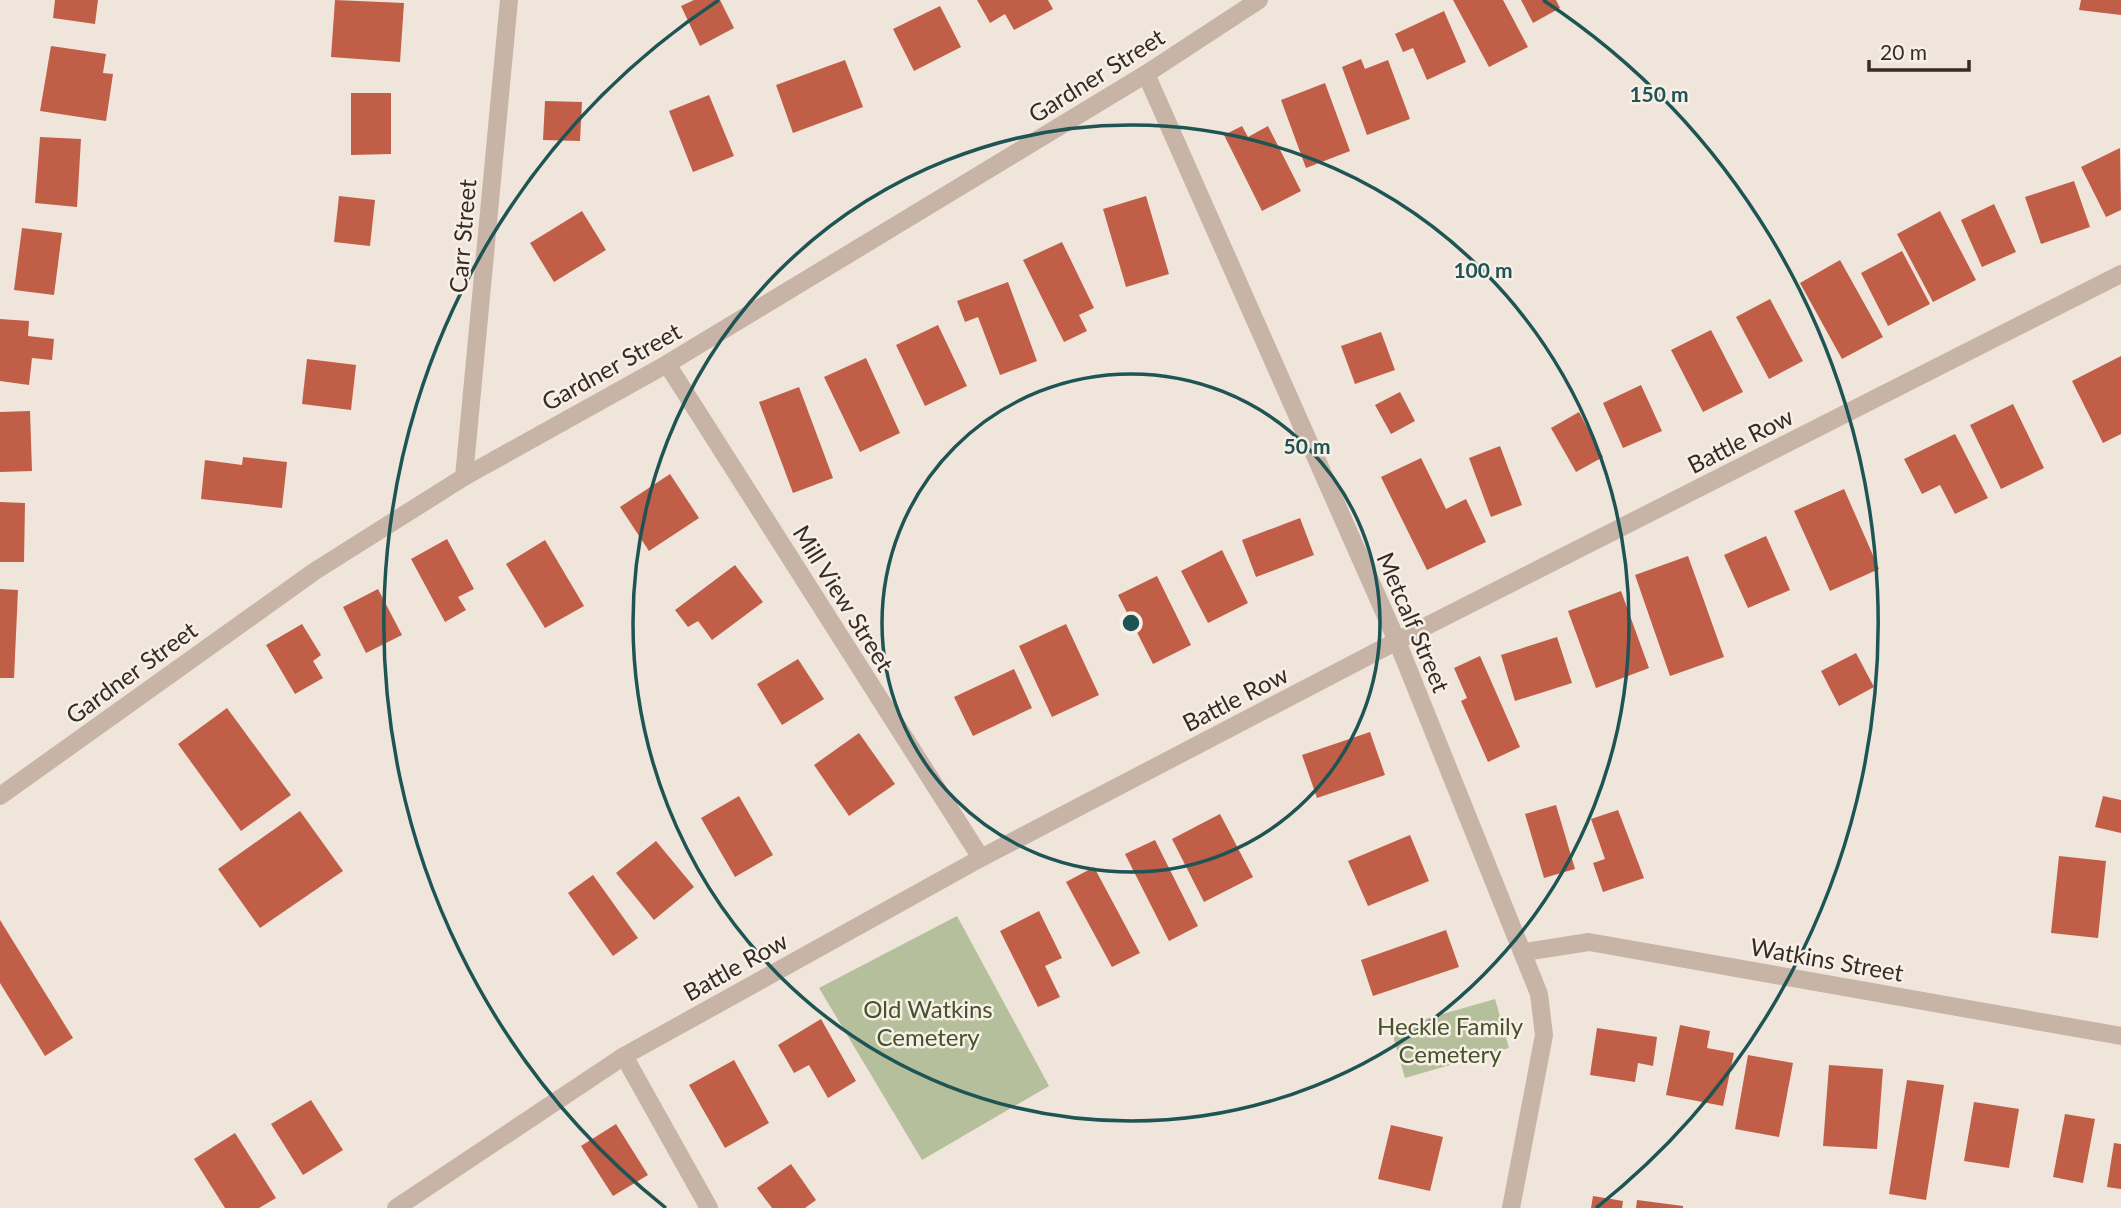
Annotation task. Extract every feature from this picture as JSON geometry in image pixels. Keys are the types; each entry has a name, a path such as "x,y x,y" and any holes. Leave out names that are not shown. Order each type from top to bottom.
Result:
{"street":[{"name":"Carr Street","path":"464,477 509,0"},
{"name":"Gardner Street","path":"0,796 315,571 464,477 667,364 1146,75 1259,0"},
{"name":"Metcalf Street","path":"1146,75 1397,641 1524,951 1539,994 1544,1035 1511,1208"},
{"name":"Battle Row","path":"396,1208 624,1056 981,858 1397,641 2121,274"},
{"name":"Mill View Street","path":"667,364 981,858"},
{"name":"Watkins Street","path":"1524,951 1589,942 2121,1037"},
{"path":"624,1056 709,1208"}],"green space":[{"name":"Old Watkins Cemetery","path":"957,916 1049,1086 922,1160 819,988"},
{"name":"Heckle Family Cemetery","path":"1495,999 1509,1048 1405,1078 1391,1029"}],"building":[{"path":"55,0 98,0 95,24 53,18"},
{"path":"335,0 404,3 400,62 331,57"},
{"path":"694,0 720,0 734,28 700,46 681,6"},
{"path":"977,0 1048,0 1053,9 1014,30 1005,14 990,23"},
{"path":"1453,0 1503,0 1528,47 1489,67"},
{"path":"1521,0 1556,0 1560,8 1533,23"},
{"path":"2081,0 2121,0 2121,15 2079,10"},
{"path":"940,6 961,47 914,71 893,29"},
{"path":"1444,11 1466,62 1427,80 1413,48 1403,52 1395,34"},
{"path":"51,46 106,54 103,73 113,74 106,121 40,111"},
{"path":"1361,59 1365,69 1388,60 1410,119 1367,135 1342,67"},
{"path":"845,60 863,107 793,133 776,85"},
{"path":"1325,83 1350,151 1306,168 1281,100"},
{"path":"351,93 391,93 391,154 351,155"},
{"path":"709,95 734,156 693,172 669,111"},
{"path":"545,101 582,102 580,141 543,140"},
{"path":"1242,126 1248,137 1268,126 1301,191 1262,211 1224,135"},
{"path":"40,137 81,139 77,207 35,203"},
{"path":"2120,148 2121,210 2106,217 2081,167"},
{"path":"2074,181 2090,227 2041,244 2025,197"},
{"path":"339,196 375,200 370,246 334,242"},
{"path":"1146,196 1169,274 1126,287 1103,209"},
{"path":"1994,204 2016,252 1982,267 1961,220"},
{"path":"582,211 606,250 554,282 530,243"},
{"path":"1940,211 1976,280 1933,302 1897,234"},
{"path":"22,228 62,233 54,295 14,290"},
{"path":"1062,242 1094,308 1079,315 1087,331 1064,342 1023,260"},
{"path":"1902,251 1930,304 1888,326 1861,273"},
{"path":"1840,260 1883,337 1842,359 1800,283"},
{"path":"1008,282 1037,361 1000,375 978,317 965,322 957,301"},
{"path":"1770,299 1803,361 1769,379 1736,317"},
{"path":"0,319 29,321 28,336 54,339 52,360 32,358 29,385 0,381"},
{"path":"938,325 967,386 925,406 896,345"},
{"path":"1711,330 1743,392 1703,412 1671,350"},
{"path":"1381,332 1395,370 1355,384 1341,346"},
{"path":"2121,356 2121,434 2103,443 2072,381"},
{"path":"866,358 900,433 860,452 824,377"},
{"path":"307,359 356,365 351,410 302,404"},
{"path":"1641,385 1662,431 1623,448 1603,403"},
{"path":"799,387 833,478 793,493 759,402"},
{"path":"1400,392 1415,421 1391,434 1375,405"},
{"path":"2013,404 2044,468 2001,489 1970,425"},
{"path":"30,411 32,471 0,472 0,412"},
{"path":"1579,412 1603,457 1576,472 1551,428"},
{"path":"1955,434 1988,498 1955,514 1940,485 1922,494 1904,459"},
{"path":"1500,446 1522,505 1491,517 1469,458"},
{"path":"243,457 287,462 282,508 201,499 205,460 242,465"},
{"path":"1421,458 1446,509 1466,499 1486,542 1427,570 1381,477"},
{"path":"670,474 699,518 649,551 620,507"},
{"path":"1844,489 1879,569 1830,591 1794,511"},
{"path":"0,502 25,503 24,562 0,562"},
{"path":"1300,518 1314,555 1256,577 1242,540"},
{"path":"1766,536 1790,590 1748,608 1724,555"},
{"path":"447,539 474,589 458,597 466,610 445,622 411,559"},
{"path":"545,540 584,606 545,628 506,564"},
{"path":"1222,550 1248,603 1208,623 1181,571"},
{"path":"1688,556 1724,657 1670,676 1635,575"},
{"path":"735,565 763,602 712,640 698,621 688,627 675,610"},
{"path":"1157,576 1191,645 1153,664 1118,595"},
{"path":"0,589 18,590 14,678 0,678"},
{"path":"378,589 402,635 366,653 343,607"},
{"path":"1621,591 1649,668 1596,688 1568,611"},
{"path":"302,624 321,655 313,661 323,678 295,694 266,645"},
{"path":"1066,624 1099,695 1052,717 1019,646"},
{"path":"1557,637 1572,683 1515,701 1501,655"},
{"path":"1856,653 1874,687 1839,706 1821,671"},
{"path":"1480,656 1520,747 1488,762 1461,701 1467,698 1454,668"},
{"path":"798,659 824,699 782,725 757,684"},
{"path":"1014,669 1032,708 973,736 954,697"},
{"path":"227,708 291,795 241,831 178,744"},
{"path":"1370,732 1385,775 1317,798 1302,755"},
{"path":"859,733 895,784 849,816 814,765"},
{"path":"739,796 773,855 735,877 701,818"},
{"path":"2103,796 2121,800 2121,833 2095,827"},
{"path":"1556,805 1575,869 1544,878 1525,814"},
{"path":"1618,810 1644,878 1603,892 1593,863 1605,859 1591,819"},
{"path":"300,811 343,871 260,928 218,869"},
{"path":"1220,814 1253,877 1204,902 1172,839"},
{"path":"1410,835 1429,881 1368,906 1348,861"},
{"path":"1155,840 1198,926 1169,941 1125,854"},
{"path":"656,841 694,887 654,920 616,873"},
{"path":"2059,856 2106,861 2098,938 2051,933"},
{"path":"1094,867 1140,953 1112,967 1066,882"},
{"path":"593,875 638,938 613,956 568,893"},
{"path":"1039,911 1062,958 1045,966 1060,997 1038,1007 1000,931"},
{"path":"0,920 73,1038 45,1056 0,983"},
{"path":"1446,930 1459,967 1373,996 1361,960"},
{"path":"821,1019 856,1081 828,1098 809,1065 794,1073 778,1045"},
{"path":"1680,1025 1710,1031 1707,1048 1734,1053 1723,1106 1666,1095"},
{"path":"1597,1028 1657,1037 1653,1066 1638,1063 1635,1082 1590,1075"},
{"path":"1748,1055 1793,1063 1779,1137 1735,1129"},
{"path":"734,1060 769,1123 725,1148 689,1085"},
{"path":"1829,1065 1883,1069 1877,1149 1823,1146"},
{"path":"1907,1080 1944,1085 1926,1200 1889,1194"},
{"path":"311,1100 343,1150 303,1175 271,1124"},
{"path":"1974,1102 2019,1109 2009,1168 1964,1161"},
{"path":"2065,1114 2095,1119 2083,1183 2053,1177"},
{"path":"616,1124 648,1175 613,1196 581,1146"},
{"path":"1391,1125 1443,1137 1430,1191 1378,1179"},
{"path":"235,1133 276,1198 259,1208 225,1208 194,1159"},
{"path":"2114,1143 2121,1144 2121,1189 2107,1187"},
{"path":"791,1164 816,1200 805,1208 772,1208 757,1188"},
{"path":"1593,1196 1623,1201 1622,1208 1591,1208"},
{"path":"1637,1200 1683,1206 1683,1208 1636,1208"}]}
